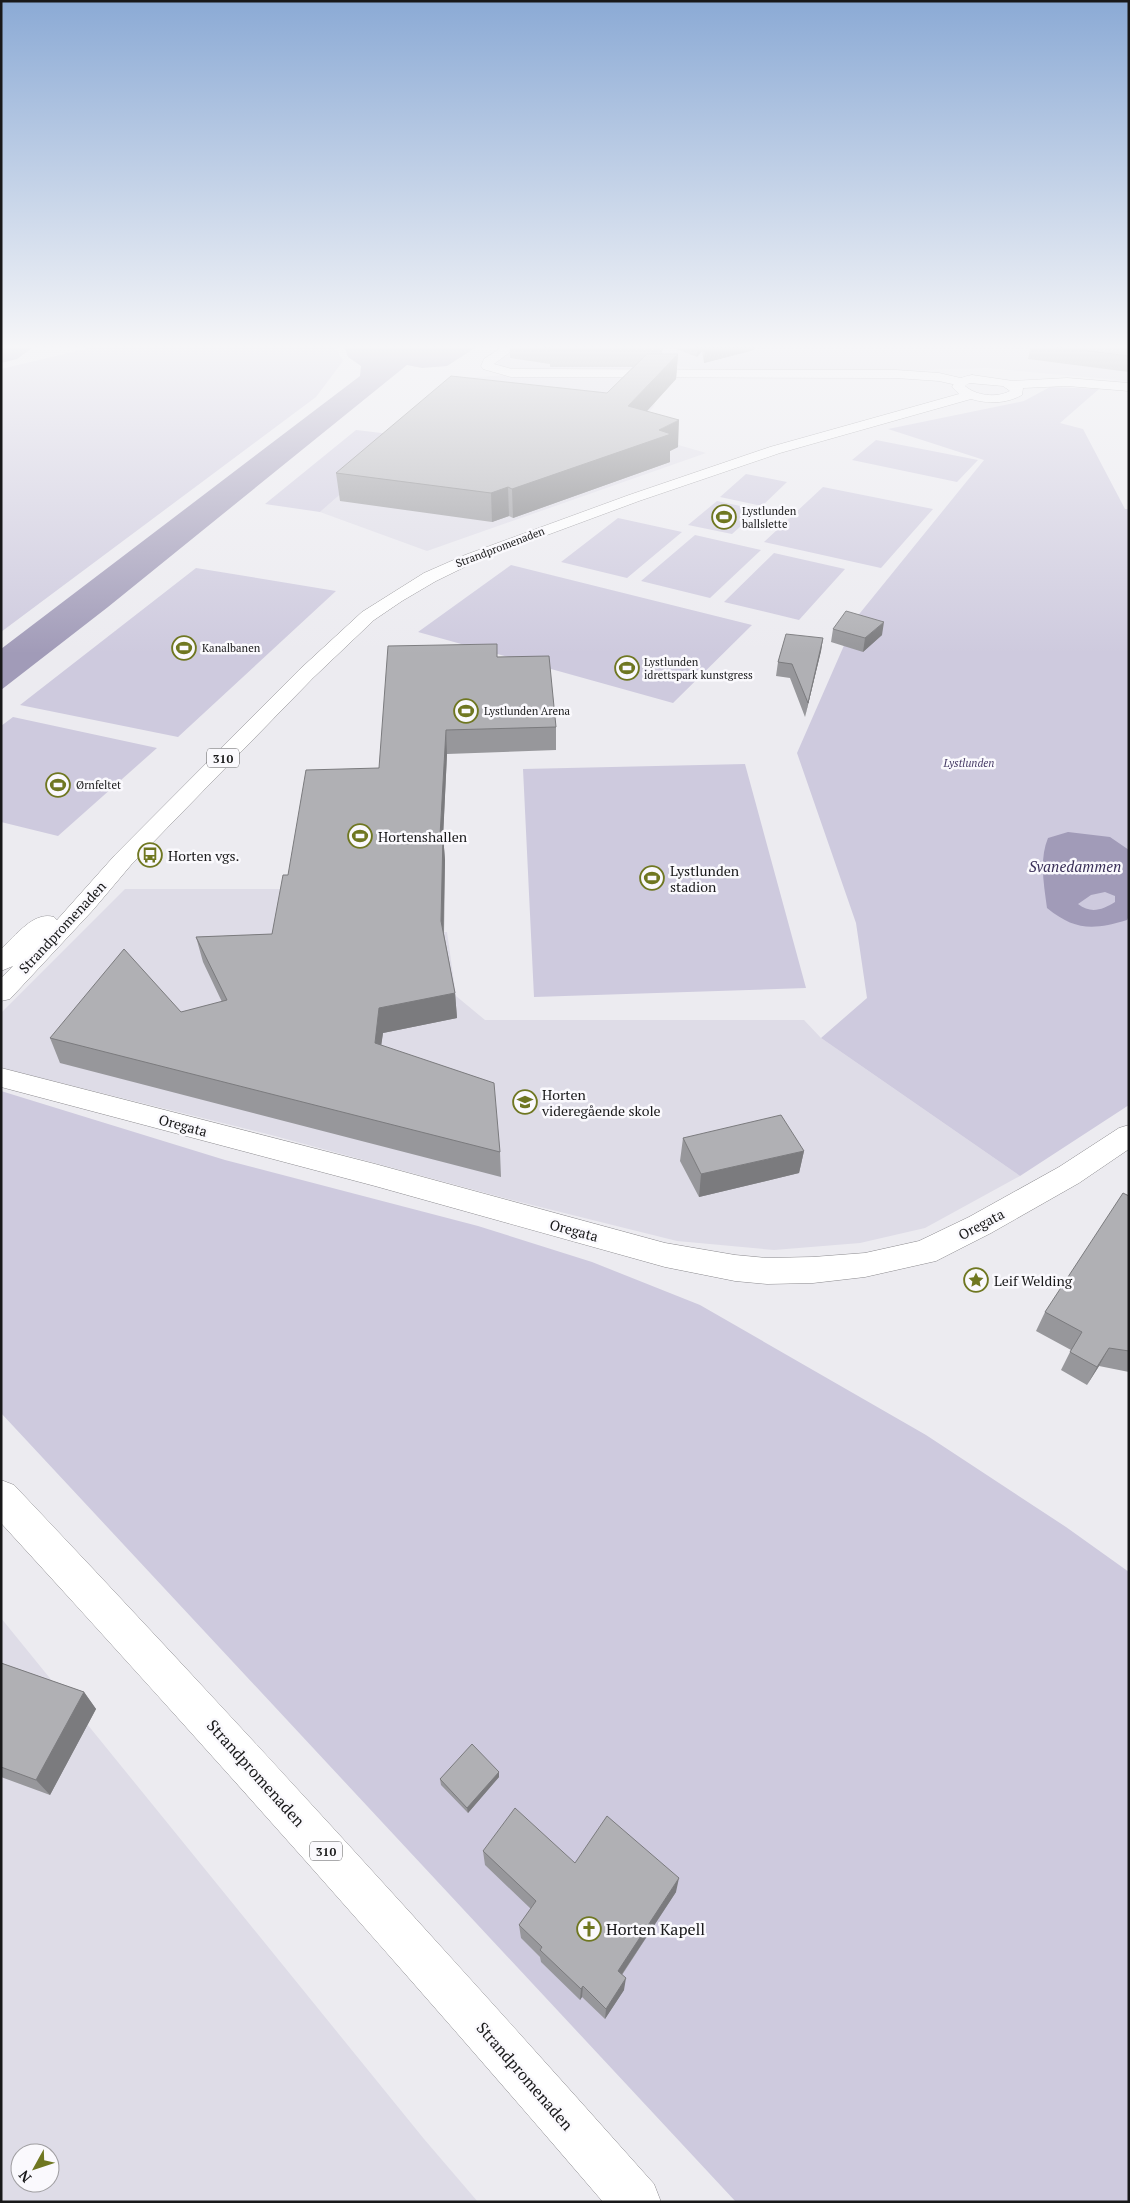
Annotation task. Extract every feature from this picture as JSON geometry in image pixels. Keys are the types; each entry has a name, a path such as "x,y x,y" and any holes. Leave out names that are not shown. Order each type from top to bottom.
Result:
{"main road":[{"name":"Strandpromenaden","path":"1,993 85,905 123,860 306,674 354,629 382,606 450,567 505,545 705,473 779,449"},
{"name":"Strandpromenaden","path":"1,963 70,901 123,860"},
{"name":"Oregata","path":"1,1077 375,1175 665,1255 728,1267 767,1271 813,1270 865,1265 925,1252 980,1225 1074,1172 1129,1135"},
{"name":"Strandpromenaden","path":"5,1495 452,1991 636,2202"}],"shaded area":[{"path":"392,449 692,449 706,453 427,551 320,512"},
{"name":"Horten videregående skole","path":"125,889 376,889 370,938 447,932 456,996 485,1020 804,1020 821,1038 1020,1176 925,1228 860,1243 774,1250 677,1241 512,1200 271,1135 1,1068 1,1013"},
{"path":"1,1618 424,2139 478,2202 1,2202"}],"green space":[{"path":"1,449 247,449 1,632"},
{"path":"333,449 392,449 320,512 265,504"},
{"path":"865,449 921,449 978,460 957,482 852,460"},
{"name":"Lystlunden","path":"949,449 1093,449 1125,509 1129,509 1129,1105 1020,1176 821,1038 867,998 856,923 797,753 856,618 984,460"},
{"path":"746,474 787,482 762,506 720,497"},
{"path":"823,487 933,509 881,568 764,542"},
{"name":"Lystlunden ballslette","path":"717,501 759,510 732,534 688,525"},
{"path":"618,518 682,532 627,578 561,562"},
{"path":"695,535 761,550 710,598 641,581"},
{"path":"774,553 845,569 799,620 724,602"},
{"name":"Lystlunden idrettspark kunstgress","path":"511,565 752,625 673,703 418,632"},
{"name":"Kanalbanen","path":"196,568 336,591 178,737 20,705"},
{"name":"Ørnfeltet","path":"13,717 157,748 58,836 1,822 1,726"},
{"name":"Lystlunden stadion","path":"745,764 806,988 534,997 523,769"},
{"path":"1,1091 225,1160 478,1226 592,1262 700,1305 926,1435 1066,1527 1129,1572 1129,2202 736,2202 1,1413"}],"water":[{"path":"264,449 303,449 108,607 1,690 1,649"},
{"name":"Svanedammen","path":"1068,832 1110,837 1129,850 1129,916 1127,920 1095,927 1076,925 1057,916 1047,908 1043,864 1048,838","holes":["1105,892 1115,896 1115,902 1101,909 1087,909 1078,904 1091,895"]}],"building":[{"path":"365,449 628,449 512,489 508,487 491,493 336,473"},
{"path":"846,611 884,622 865,638 833,629"},
{"path":"786,634 823,638 808,703 792,664 778,662"},
{"path":"497,644 497,657 549,656 556,727 446,730 440,836 443,835 441,921 455,993 379,1008 375,1043 494,1083 500,1152 50,1038 124,949 181,1012 227,1000 196,937 272,934 283,875 288,875 306,770 379,768 388,646"},
{"path":"781,1115 804,1151 701,1174 683,1138"},
{"path":"1123,1193 1129,1196 1129,1351 1109,1348 1097,1367 1070,1352 1082,1332 1045,1312"},
{"path":"1,1663 84,1692 36,1780 1,1767"},
{"path":"472,1744 499,1772 467,1808 440,1779"},
{"name":"Horten Kapell","path":"515,1808 575,1863 607,1816 679,1878 618,1971 626,1978 606,2009 583,1986 581,1989 540,1950 542,1947 519,1925 536,1901 483,1851"}],"place":[{"name":"Lystlunden ballslette","path":"724,517"},
{"name":"Kanalbanen","path":"184,648"},
{"name":"Lystlunden idrettspark kunstgress","path":"627,668"},
{"name":"Lystlunden Arena","path":"466,711"},
{"name":"Ørnfeltet","path":"58,785"},
{"name":"Hortenshallen","path":"360,836"},
{"name":"Horten vgs.","path":"150,855"},
{"name":"Lystlunden stadion","path":"652,878"},
{"name":"Horten videregående skole","path":"525,1102"},
{"name":"Leif Welding","path":"976,1280"},
{"name":"Horten Kapell","path":"589,1929"}]}
